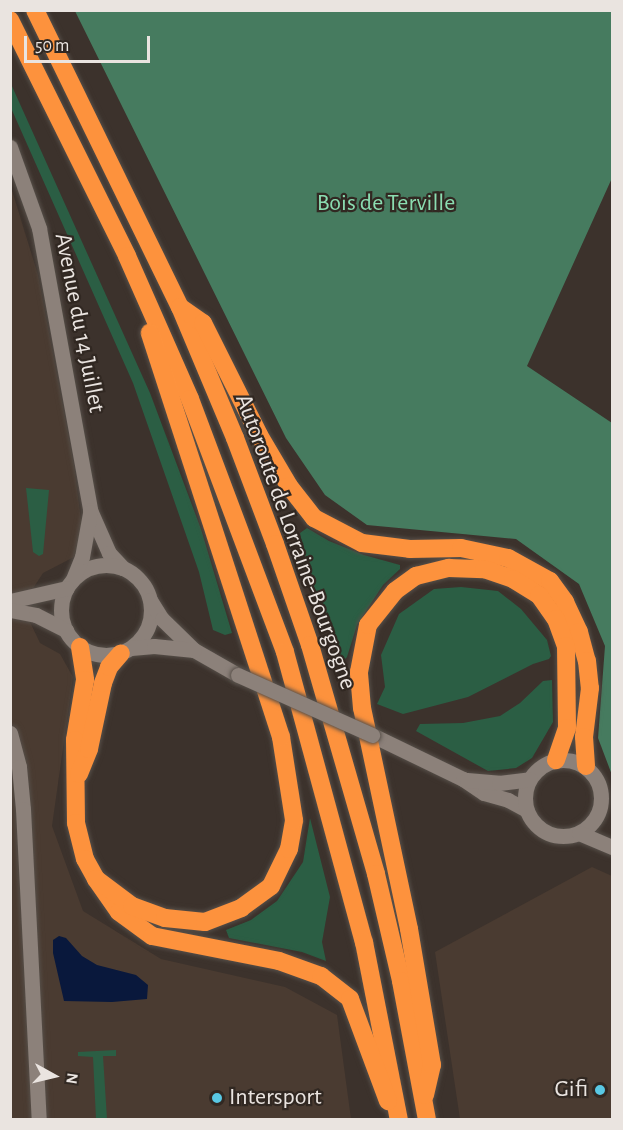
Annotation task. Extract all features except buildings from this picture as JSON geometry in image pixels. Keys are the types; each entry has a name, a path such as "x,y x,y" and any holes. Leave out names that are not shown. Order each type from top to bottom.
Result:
{"highway":[{"name":"Autoroute de Lorraine-Bourgogne","path":"35,10 180,307 239,449 310,645 376,874 401,981 427,1119"},
{"name":"Autoroute de Lorraine-Bourgogne","path":"10,20 127,256 190,399 285,652 364,942 398,1119"},
{"path":"96,879 132,906 165,918 205,922 241,908 271,886 289,849 294,820 281,737 225,558 173,407 127,256"},
{"path":"180,307 202,323 259,435 289,486 314,518 362,543 410,549 461,548 508,558 550,581 565,602 579,632 587,660 590,688 584,737 586,766"},
{"path":"424,1100 432,1065 409,929 362,708 359,672 368,625 395,591 416,576 449,568 461,568 484,569 513,579 539,595 556,619 566,646 567,728 556,760"},
{"path":"80,647 85,680 75,740 76,823 85,859 96,879 119,912 152,936 279,961 321,976 328,981 350,999 365,1033 372,1064 398,1119"},
{"path":"76,784 89,749 103,683 109,667 126,650"}],"main road":[{"name":"Avenue du 14 Juillet","path":"10,147 39,228 90,510 109,553 123,568"},
{"name":"Avenue du 14 Juillet","path":"70,583 82,558 90,510"},
{"path":"10,601 70,583 91,567 102,565 123,568 141,581 162,619 194,650 238,675 463,779 484,793 508,800 527,810"},
{"path":"66,630 61,609 70,583"},
{"path":"126,650 139,641 150,622 150,600"},
{"path":"10,609 36,615 66,630 80,647 100,655 154,646 194,650"},
{"path":"10,733 19,767 23,810 39,1119"},
{"path":"556,760 576,762 586,766 595,776 601,788 602,801 595,820 579,833 564,837 545,832 537,826 527,810 526,789 530,779 545,764 556,760"},
{"path":"463,779 499,783 530,779"},
{"path":"602,801 612,815"},
{"path":"579,833 612,848"}],"shaded area":[{"path":"10,184 38,275 74,465 83,536 74,557 43,573 32,590 29,620 40,643 60,654 73,677 52,826 83,911 161,959 285,987 337,1015 351,1119 11,1119"},
{"path":"592,867 612,876 612,1119 460,1119 435,952"}],"green space":[{"name":"Bois de Terville","path":"75,11 612,11 612,178 527,366 612,423 612,775 598,738 605,646 579,584 516,539 367,525 325,495 286,438"},
{"path":"11,84 150,393 201,529 232,633 225,635 213,630 199,572 133,383 11,108"},
{"path":"26,488 49,490 43,554 39,556 33,552"},
{"path":"307,528 329,541 364,555 400,565 400,569 383,585 357,625 347,657 341,663 308,570 300,533"},
{"path":"461,587 498,591 521,609 547,640 551,656 549,659 533,664 468,697 403,714 377,704 385,687 381,655 399,614 434,589"},
{"path":"552,680 553,722 532,758 516,768 488,771 416,731 420,724 463,723 500,716 520,703 543,681"},
{"path":"310,818 330,897 322,942 326,961 302,952 229,938 226,930 251,920 277,901 303,862"},
{"path":"116,1050 116,1056 103,1056 107,1119 96,1119 93,1057 78,1056 78,1052"}],"water":[{"path":"59,936 66,938 82,956 97,965 136,975 148,985 147,999 112,1002 64,1001 53,953 53,940"}],"place":[{"name":"Gifi","path":"600,1090"},
{"name":"Intersport","path":"217,1098"}]}
